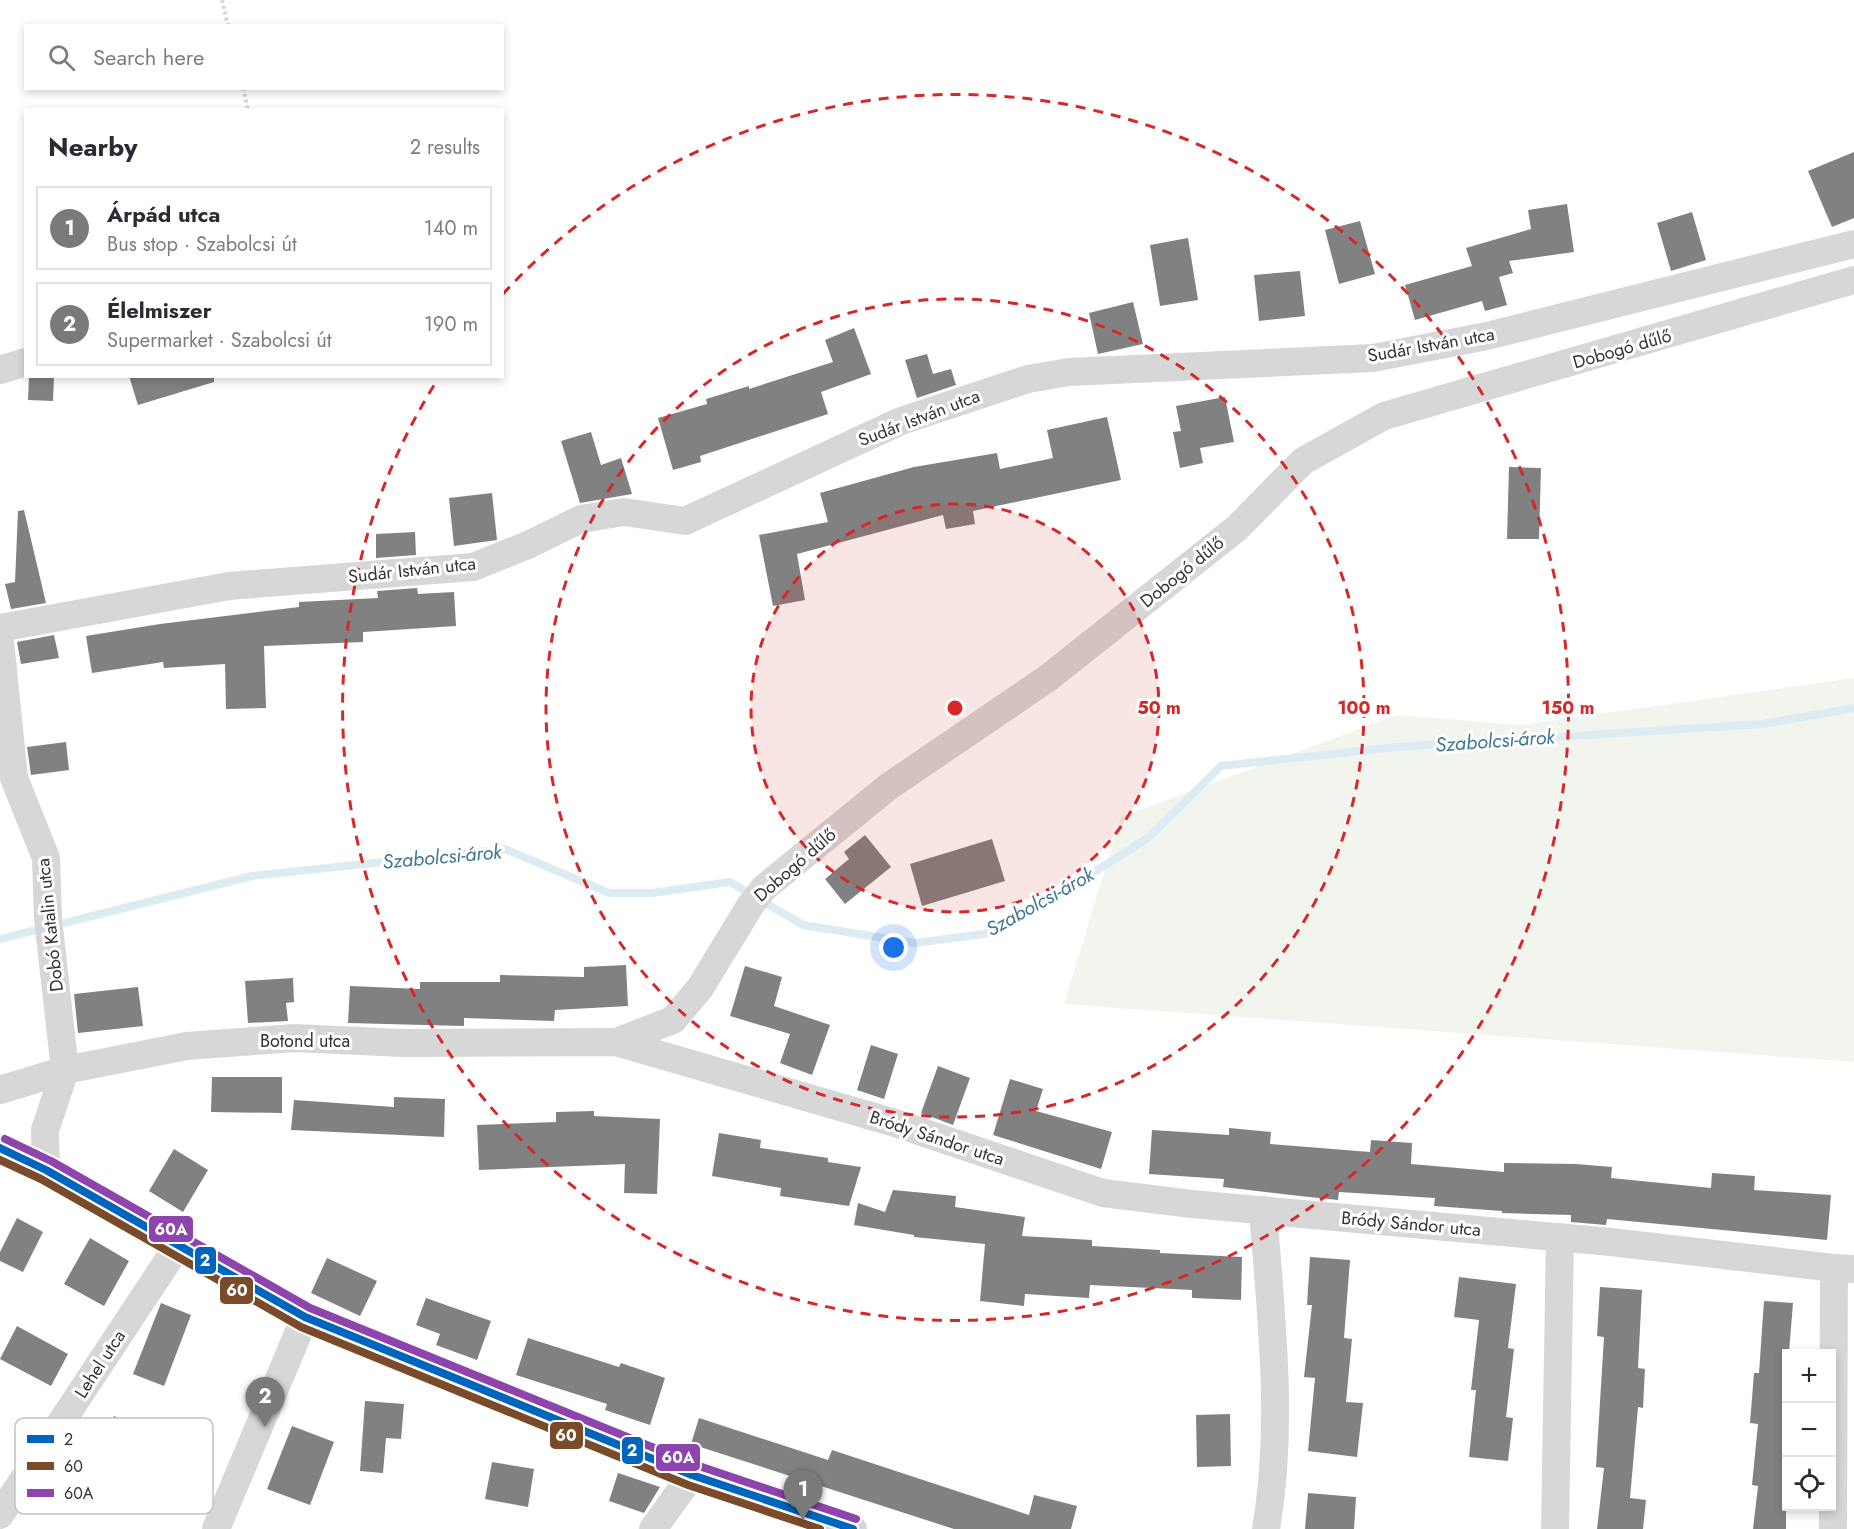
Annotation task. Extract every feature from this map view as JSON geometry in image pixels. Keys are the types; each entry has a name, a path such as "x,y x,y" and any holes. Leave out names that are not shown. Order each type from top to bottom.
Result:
{"street":[{"name":"Sudár István utca","path":"0,628 229,586 473,567 528,545 581,519 624,512 685,521 902,421 1028,379 1069,372 1373,358 1487,336 1854,244"},
{"name":"Dobogó dűlő","path":"616,1042 673,1020 700,988 757,897 888,787 1048,678 1237,528 1303,461 1384,416 1854,280"},
{"path":"0,370 24,363"},
{"name":"Dobó Katalin utca","path":"0,641 14,778 46,858 50,927 65,1070"},
{"name":"Botond utca","path":"0,1090 65,1070 187,1046 296,1038 404,1043 616,1042"},
{"name":"Bródy Sándor utca","path":"616,1042 895,1124 1102,1193 1560,1238 1844,1269"},
{"path":"46,1170 45,1130 65,1070"},
{"path":"0,1148 46,1170 305,1317 692,1475 853,1529"},
{"path":"1263,1210 1275,1366 1272,1494 1266,1529"},
{"path":"1555,1529 1560,1238"},
{"name":"Lehel utca","path":"64,1418 179,1244"},
{"path":"1833,1529 1844,1269"},
{"path":"216,1529 305,1317"},
{"path":"653,1529 692,1475"},
{"name":"Lehel utca","path":"0,1515 15,1492"}],"path":[{"path":"222,0 228,24"},
{"path":"243,90 248,108"}],"shaded area":[{"path":"1854,678 1854,1062 1064,1004 1121,817 1397,715 1520,725"}],"building":[{"path":"1854,152 1854,218 1832,227 1808,171"},
{"path":"1567,204 1574,252 1509,261 1513,273 1499,277 1507,305 1485,311 1482,301 1415,320 1405,285 1472,266 1466,248 1531,229 1528,210"},
{"path":"1692,212 1706,260 1671,271 1657,223"},
{"path":"1360,221 1375,274 1339,284 1325,230"},
{"path":"1188,238 1198,300 1160,306 1150,245"},
{"path":"1300,271 1305,316 1259,321 1254,275"},
{"path":"1133,302 1143,344 1098,354 1089,313"},
{"path":"854,328 871,374 821,392 828,414 700,456 701,462 673,470 658,418 707,404 706,399 749,386 749,389 833,362 825,340"},
{"path":"927,354 933,374 951,369 956,385 917,398 905,360"},
{"path":"29,378 54,378 53,401 28,400"},
{"path":"130,378 214,378 214,382 138,405"},
{"path":"1225,397 1234,442 1200,448 1203,463 1180,468 1173,432 1181,431 1176,406"},
{"path":"1107,417 1121,480 973,511 975,524 946,529 943,515 797,554 805,600 773,606 759,535 828,522 820,493 914,467 997,453 1000,469 1053,458 1047,430"},
{"path":"591,432 601,465 621,458 632,494 580,503 561,441"},
{"path":"1509,467 1541,468 1539,539 1507,539"},
{"path":"492,493 497,540 454,546 449,498"},
{"path":"24,510 46,603 11,609 5,584 15,582 18,511"},
{"path":"415,532 416,555 376,558 376,534"},
{"path":"417,588 418,594 454,592 456,626 363,632 363,642 264,646 266,708 226,709 225,664 164,668 163,662 92,673 86,636 160,624 299,607 299,602 378,598 377,591"},
{"path":"54,635 59,658 21,664 17,642"},
{"path":"66,742 69,770 31,775 27,747"},
{"path":"865,835 891,867 845,904 825,879 849,859 844,852"},
{"path":"992,839 1005,881 922,906 910,864"},
{"path":"626,965 628,1006 555,1010 554,1021 464,1018 464,1026 348,1023 350,986 420,989 420,982 500,982 500,975 584,977 584,967"},
{"path":"745,966 782,977 774,1006 830,1025 812,1075 780,1063 790,1034 730,1016"},
{"path":"293,978 294,1002 286,1003 288,1021 248,1023 245,981"},
{"path":"138,987 143,1026 78,1033 74,994"},
{"path":"871,1045 898,1054 884,1099 857,1090"},
{"path":"938,1066 970,1078 953,1125 921,1113"},
{"path":"212,1077 282,1077 282,1113 211,1112"},
{"path":"1010,1079 1043,1089 1036,1111 1112,1132 1101,1169 993,1135"},
{"path":"394,1097 445,1099 444,1137 291,1130 294,1100 394,1107"},
{"path":"594,1111 594,1116 660,1119 657,1194 624,1193 625,1164 479,1170 477,1125 556,1122 556,1112"},
{"path":"1229,1128 1271,1132 1270,1144 1370,1152 1371,1140 1412,1143 1411,1164 1504,1172 1504,1163 1576,1164 1612,1167 1611,1178 1711,1188 1712,1173 1755,1176 1754,1190 1831,1195 1827,1240 1607,1219 1606,1225 1571,1222 1571,1215 1502,1213 1502,1211 1434,1206 1435,1198 1339,1192 1338,1200 1223,1187 1224,1179 1149,1174 1152,1130 1229,1135"},
{"path":"719,1133 761,1140 760,1148 828,1158 828,1162 861,1167 849,1206 780,1196 781,1188 712,1176"},
{"path":"174,1149 208,1170 183,1212 149,1191"},
{"path":"893,1190 956,1196 955,1207 1025,1217 1022,1236 1092,1240 1092,1246 1160,1250 1160,1253 1242,1257 1241,1300 1192,1298 1192,1290 1090,1285 1089,1298 1025,1294 1024,1306 980,1301 985,1244 914,1237 914,1235 854,1225 858,1203 885,1212"},
{"path":"17,1218 43,1232 23,1272 0,1261 0,1252"},
{"path":"90,1238 129,1261 104,1306 64,1284"},
{"path":"1310,1257 1350,1260 1344,1338 1352,1339 1346,1402 1363,1403 1357,1457 1308,1451 1315,1378 1304,1377 1312,1305 1307,1305"},
{"path":"327,1258 377,1281 360,1316 311,1293"},
{"path":"1459,1277 1516,1284 1508,1348 1514,1349 1506,1417 1513,1418 1508,1461 1469,1457 1476,1390 1471,1390 1479,1320 1454,1317"},
{"path":"1600,1287 1642,1290 1638,1368 1645,1369 1643,1408 1638,1407 1630,1498 1646,1500 1643,1529 1597,1529 1604,1468 1596,1467 1604,1337 1597,1336"},
{"path":"426,1298 491,1321 477,1360 436,1345 440,1334 416,1325"},
{"path":"1764,1301 1793,1303 1789,1349 1782,1349 1782,1511 1786,1511 1786,1529 1753,1529 1758,1486 1752,1485 1758,1424 1750,1423 1754,1373 1759,1373"},
{"path":"161,1303 191,1315 164,1386 133,1374"},
{"path":"17,1326 68,1354 51,1386 0,1359"},
{"path":"528,1338 619,1367 621,1363 665,1378 650,1425 605,1410 607,1404 516,1375"},
{"path":"365,1401 404,1404 401,1439 386,1438 383,1473 360,1471"},
{"path":"1230,1414 1231,1466 1197,1467 1196,1415"},
{"path":"699,1418 828,1460 832,1450 1029,1515 1034,1495 1077,1506 1071,1529 954,1529 691,1444"},
{"path":"292,1426 334,1442 310,1505 267,1489"},
{"path":"492,1462 534,1469 528,1507 485,1499"},
{"path":"618,1473 660,1487 644,1513 609,1501"},
{"path":"1308,1493 1356,1497 1354,1529 1305,1529"}],"waterway":[{"name":"Szabolcsi-árok","path":"0,939 252,876 505,849 609,893 652,893 730,882 803,925 915,943 984,934 1077,883 1148,838 1221,766 1396,747 1763,724 1854,708"}],"transit line":[{"name":"60A","path":"5,1139 51,1161 310,1308 696,1465 856,1519"},
{"name":"2","path":"0,1148 46,1170 305,1317 692,1475 853,1529"},
{"name":"60","path":"0,1160 41,1179 301,1327 688,1485 820,1529"}],"place":[{"name":"Élelmiszer","path":"265,1427"},
{"name":"Árpád utca","path":"803,1520"}]}
